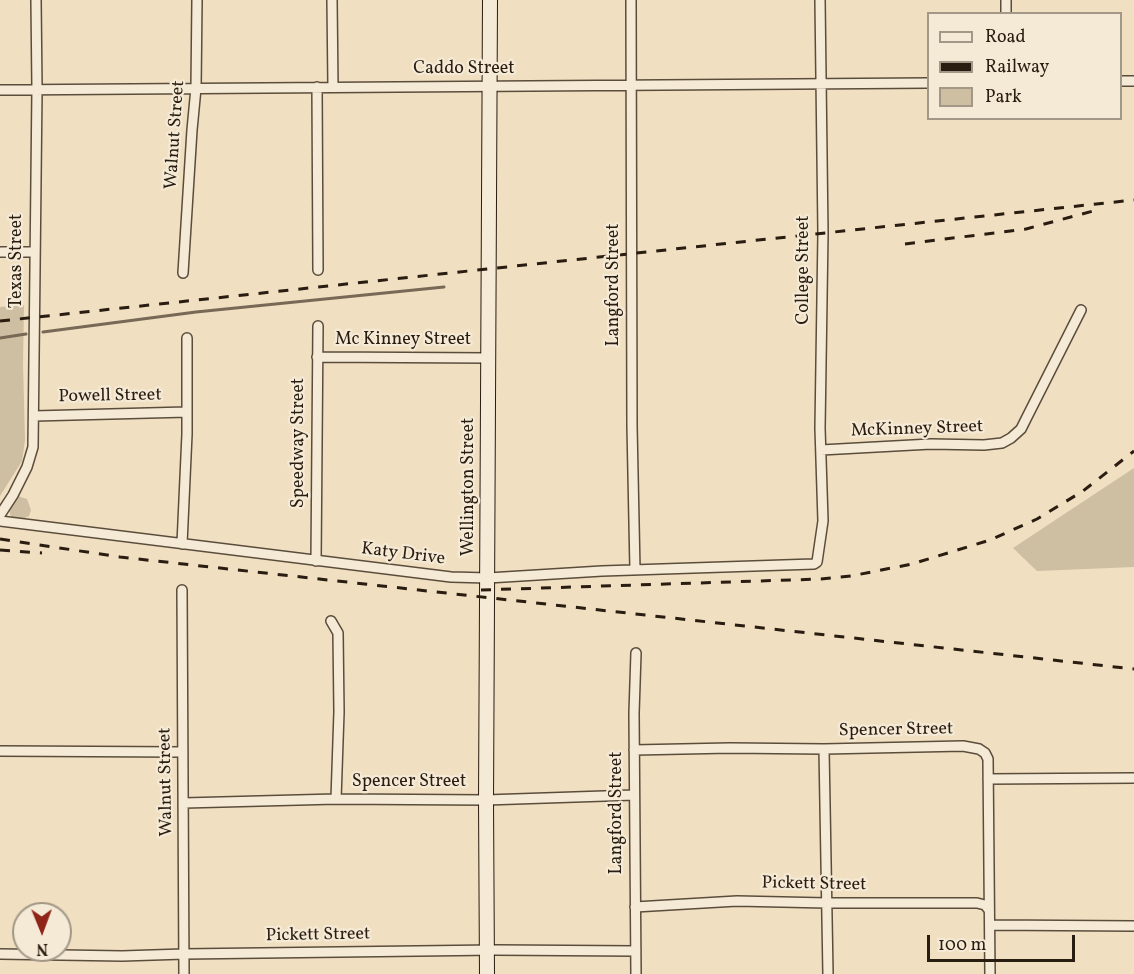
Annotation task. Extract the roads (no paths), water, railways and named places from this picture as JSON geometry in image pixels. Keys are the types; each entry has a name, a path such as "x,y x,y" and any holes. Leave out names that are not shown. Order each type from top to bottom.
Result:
{"street":[{"name":"Texas Street","path":"0,515 27,467 33,447 36,0"},
{"name":"Walnut Street","path":"183,273 196,88 197,0"},
{"path":"332,0 333,87"},
{"name":"Wellington Street","path":"488,974 486,800 490,0"},
{"name":"Langford Street","path":"631,0 632,426 635,570"},
{"name":"College Street","path":"820,0 823,233 820,428 823,521 821,539"},
{"name":"Caddo Street","path":"0,90 927,83"},
{"path":"317,87 318,270"},
{"path":"0,252 35,252"},
{"name":"McKinney Street","path":"821,450 1002,443 1021,429 1081,310"},
{"name":"Speedway Street","path":"316,561 318,326"},
{"path":"182,544 187,434 187,338"},
{"name":"Mc Kinney Street","path":"317,357 489,358"},
{"name":"Powell Street","path":"34,416 187,412"},
{"name":"Katy Drive","path":"0,521 451,577 488,578 814,564 817,562 821,539"},
{"name":"Walnut Street","path":"182,590 184,974"},
{"path":"331,621 338,633 339,712 336,799"},
{"name":"Langford Street","path":"636,652 634,750 636,974"},
{"name":"Spencer Street","path":"634,750 971,746 985,753 988,759 988,779"},
{"path":"824,749 828,974"},
{"path":"0,751 183,752"},
{"path":"990,974 988,779 1134,778"},
{"name":"Spencer Street","path":"184,803 336,799 486,800 634,795"},
{"name":"Pickett Street","path":"635,907 737,901 977,903 985,905 989,910"},
{"path":"990,925 1134,927"},
{"name":"Pickett Street","path":"0,954 122,956 636,951"}],"waterway":[{"path":"43,332 196,312 444,287"},
{"path":"0,338 26,334"}],"railway":[{"path":"0,321 1134,200"},
{"path":"905,244 1026,229 1093,211"},
{"path":"481,590 821,579 851,576 912,564 990,540 1037,519 1083,491 1134,451"},
{"path":"0,539 120,557 1134,669"},
{"path":"0,550 42,553"}]}
